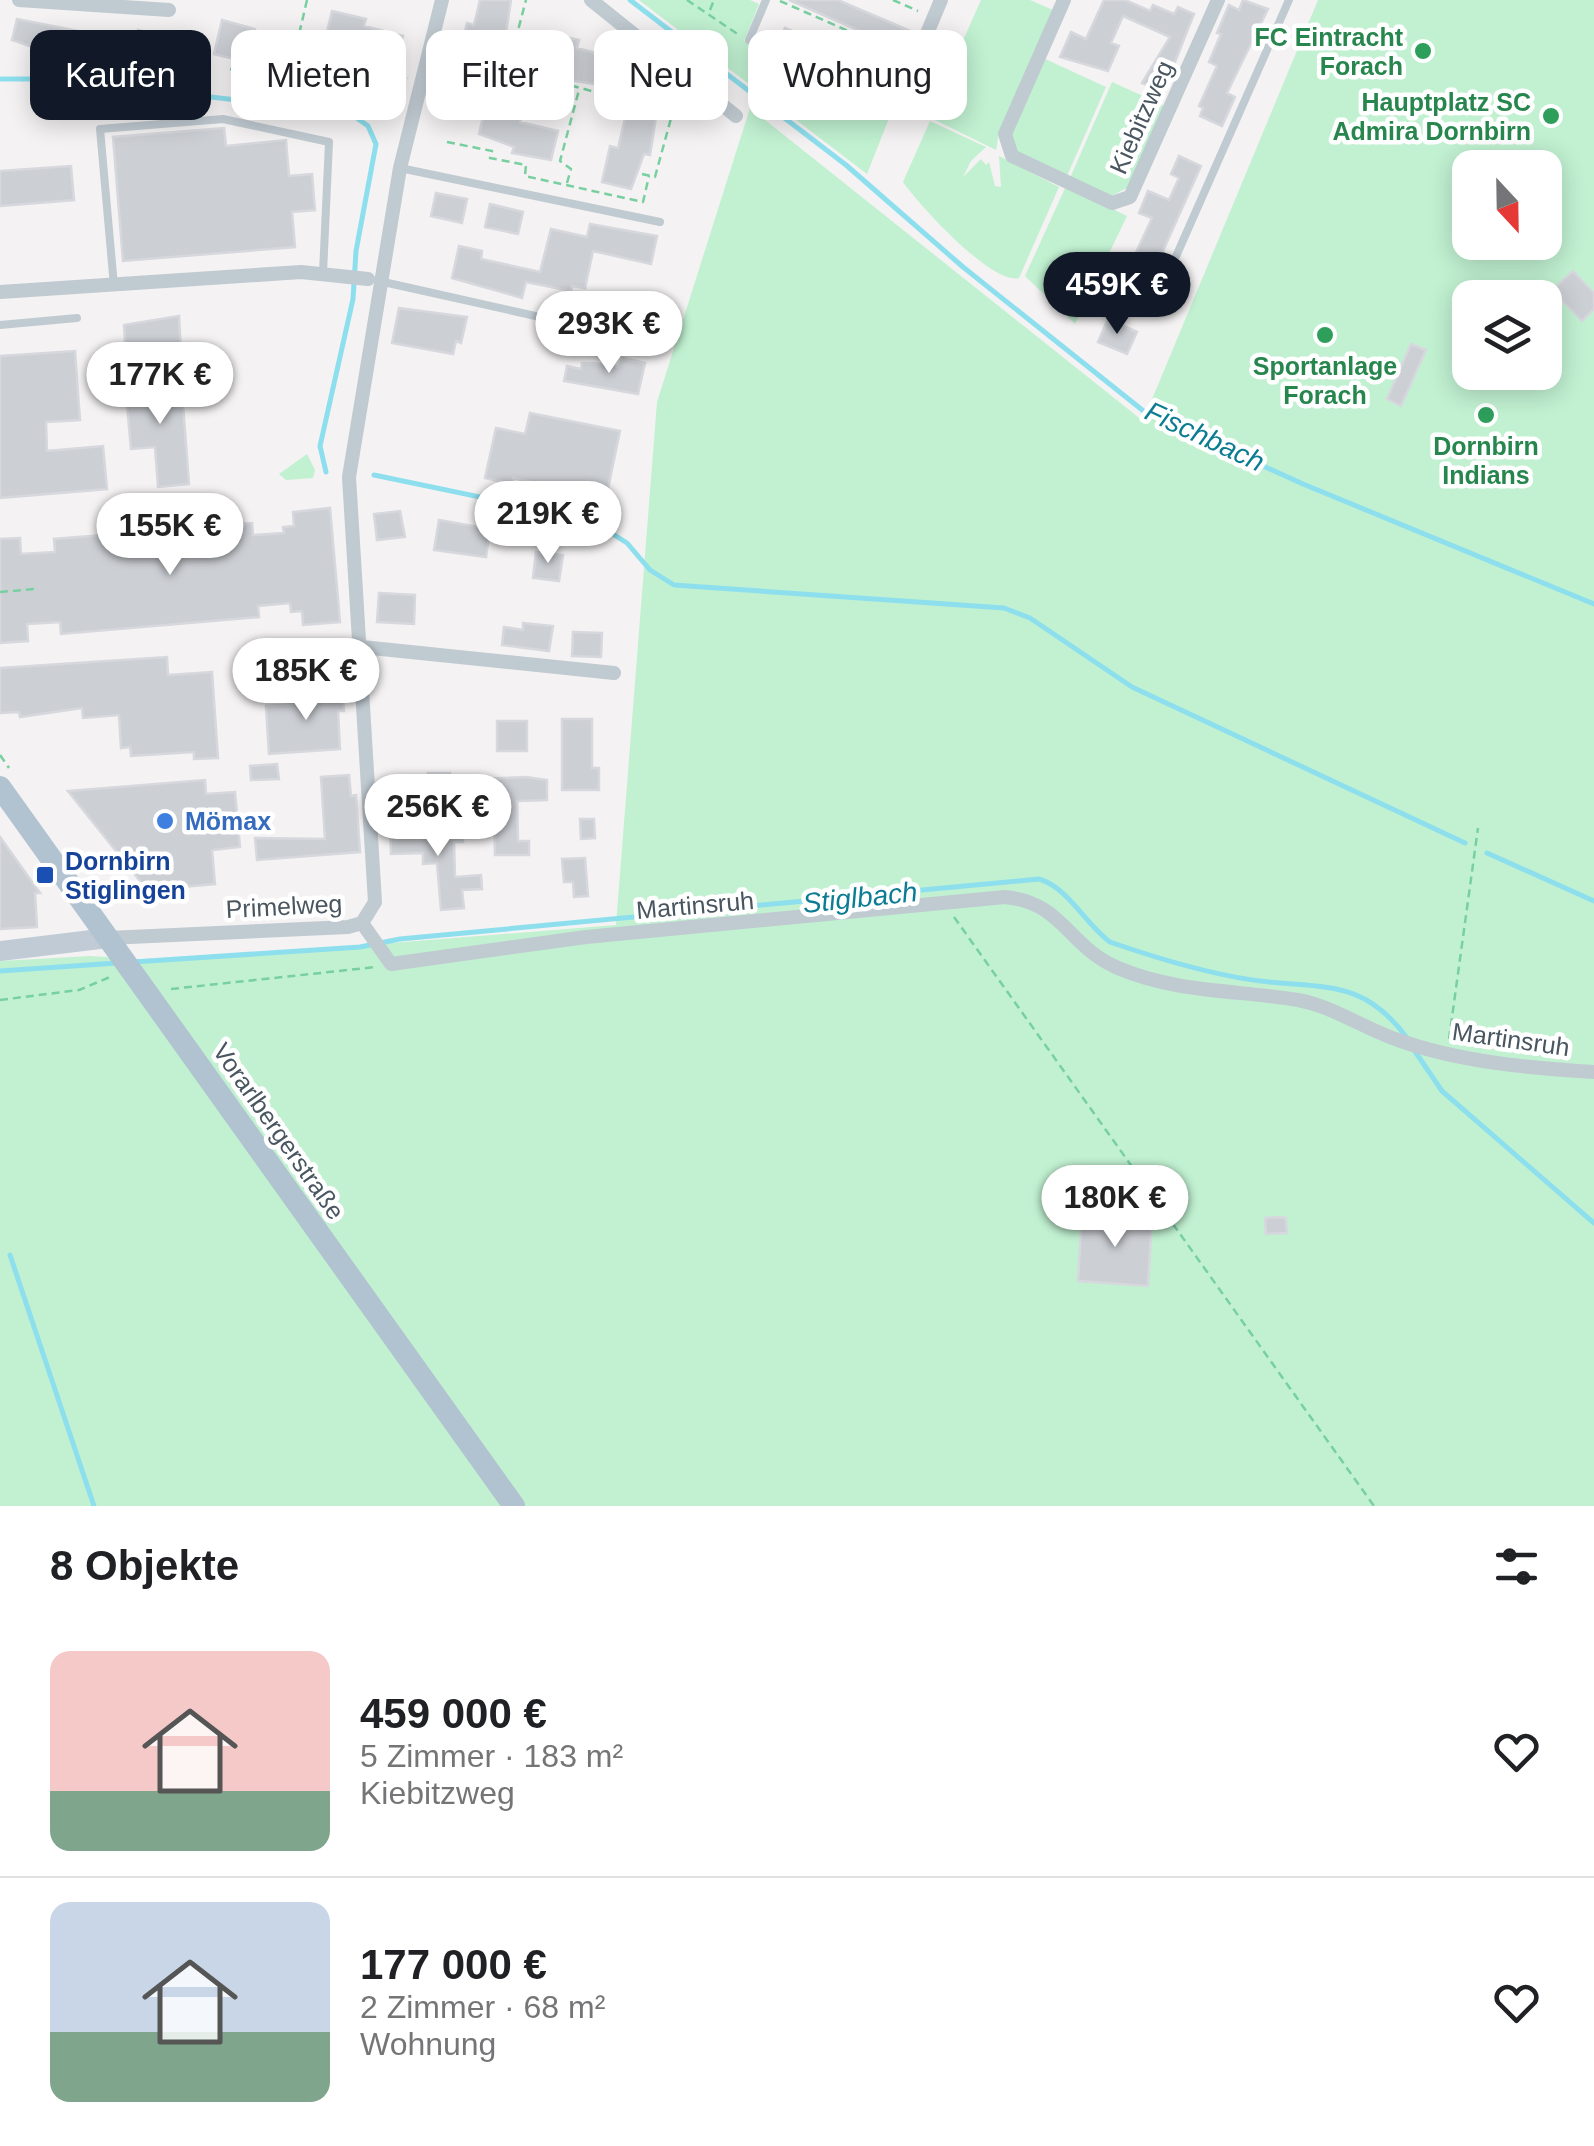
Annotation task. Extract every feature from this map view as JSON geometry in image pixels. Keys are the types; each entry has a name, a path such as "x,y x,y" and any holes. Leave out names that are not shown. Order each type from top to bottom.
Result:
{"main road":[{"name":"Vorarlbergerstraße","path":"8,783 111,942 123,975 514,1506"},
{"path":"0,952 111,942"}],"street":[{"path":"20,0 169,10"},
{"name":"Primelweg","path":"435,30 442,0"},
{"path":"592,0 629,30"},
{"path":"928,30 942,0"},
{"name":"Kiebitzweg","path":"1064,0 1005,134 1006,146 1012,156 1112,203 1130,197 1218,0"},
{"name":"Primelweg","path":"111,942 366,928 374,902 362,646 349,477 375,280 426,67"},
{"path":"728,110 736,116"},
{"path":"0,292 323,272 375,280"},
{"path":"362,646 614,673"},
{"name":"Martinsruh","path":"388,960 1005,897 1033,900 1089,952 1118,968 1187,990 1301,1000 1422,1048 1531,1068 1594,1072"},
{"path":"366,928 388,960"}],"lane":[{"path":"753,30 766,0"},
{"path":"1158,296 1289,0"},
{"path":"114,286 100,129 223,119 329,142 323,272"},
{"path":"400,168 660,222"},
{"path":"375,280 652,342"},
{"path":"0,326 77,318"}],"path":[{"path":"300,30 306,0"},
{"path":"515,30 526,0"},
{"path":"687,0 748,39"},
{"path":"709,11 714,0"},
{"path":"777,0 845,30"},
{"path":"893,0 920,12"},
{"path":"406,77 422,81"},
{"path":"574,87 594,92"},
{"path":"566,185 571,168 560,162 579,88"},
{"path":"642,174 655,177 670,120"},
{"path":"657,136 666,138"},
{"path":"447,142 492,151 490,158 526,166 526,176 643,202 650,176"},
{"path":"0,592 35,589"},
{"path":"0,755 8,783"},
{"path":"1447,1052 1478,828"},
{"path":"946,904 1374,1506"},
{"path":"169,989 388,960"},
{"path":"0,1000 79,990 123,975"}],"green space":[{"path":"639,0 750,0 759,4 744,41 748,43 748,83 728,68 728,30 678,30"},
{"path":"981,0 1030,0 1053,10 999,132 996,150 935,120 967,120 967,32"},
{"path":"1318,0 1594,0 1594,1506 0,1506 0,961 90,956 168,961 616,925 657,402 748,114 748,120 765,120 1143,421"},
{"path":"1043,58 1106,87 1067,176 1026,159 1013,148 1011,130"},
{"path":"1112,82 1165,106 1131,186 1111,196 1070,178"},
{"path":"796,120 888,120 867,174"},
{"path":"930,121 986,147 971,161 963,177 981,159 986,165 989,162 995,186 1001,187 999,156 1059,187 1019,278 1007,277 975,257 940,225 903,182"},
{"path":"1066,186 1127,216 1075,324 1025,276"},
{"path":"307,454 315,470 313,478 286,480 279,474"}],"building":[{"path":"480,0 511,0 506,30 465,30 467,23 474,25"},
{"path":"789,0 838,0 908,30 858,30"},
{"path":"1104,0 1125,0 1150,11 1153,5 1174,14 1178,7 1194,14 1163,92 1142,83 1170,37 1123,16 1111,43 1119,46 1108,71 1060,57 1071,32 1086,39"},
{"path":"1243,0 1268,9 1227,93 1235,97 1222,126 1200,116 1203,108 1199,106 1217,66 1209,62 1221,34 1217,33 1229,5 1239,10"},
{"path":"332,11 366,19 364,26 380,30 327,30"},
{"path":"17,19 73,30 30,30 30,46 12,40"},
{"path":"222,20 255,29 231,30 231,58 214,54"},
{"path":"574,39 579,40 577,48 594,53 594,84 574,81"},
{"path":"482,120 520,120 558,131 551,160 512,153 514,147 479,134"},
{"path":"625,120 656,120 650,155 644,154 631,189 602,182 610,146 618,148"},
{"path":"224,128 226,146 286,140 289,176 312,174 315,210 292,212 295,247 123,261 113,137"},
{"path":"1179,156 1201,166 1149,282 1127,272 1152,218 1139,213 1148,191 1169,200 1179,178 1171,174"},
{"path":"71,166 74,200 0,206 0,171"},
{"path":"436,193 467,199 462,223 431,216"},
{"path":"490,204 523,212 518,234 485,227"},
{"path":"590,224 657,236 651,264 593,251 585,288 572,286 571,291 526,282 522,298 452,278 459,246 482,251 481,259 540,272 551,229 587,237"},
{"path":"1573,271 1594,293 1594,309 1582,321 1562,300 1562,281"},
{"path":"639,303 664,308 661,326 635,321"},
{"path":"399,308 467,317 461,343 456,341 453,354 392,343"},
{"path":"179,316 181,353 126,357 124,325"},
{"path":"1108,319 1137,332 1127,354 1098,342"},
{"path":"1411,344 1426,350 1401,406 1387,399"},
{"path":"75,351 80,420 46,422 47,451 103,446 107,489 0,498 0,356"},
{"path":"623,358 645,363 638,394 564,381 567,366 581,369 582,363 593,363 618,367"},
{"path":"181,378 189,484 158,487 155,447 131,449 125,383"},
{"path":"530,413 620,431 606,498 513,478 512,484 485,478 496,428 525,434"},
{"path":"330,508 340,622 303,625 302,611 291,612 290,603 258,606 259,617 61,634 60,622 27,624 28,641 0,643 0,539 20,538 21,554 55,552 54,539 252,523 253,535 284,533 283,527 294,526 293,512"},
{"path":"400,511 405,537 377,540 374,514"},
{"path":"439,520 490,529 486,557 434,550"},
{"path":"536,552 563,555 559,581 533,578"},
{"path":"379,593 415,595 414,624 377,622"},
{"path":"523,623 553,626 549,651 502,645 504,627 523,630"},
{"path":"573,632 602,633 601,657 572,656"},
{"path":"167,657 168,675 212,672 218,758 194,759 194,752 131,756 130,747 121,748 119,715 83,718 82,708 20,717 19,712 0,713 0,668"},
{"path":"342,687 344,711 338,711 340,749 269,754 266,706 307,703 306,689"},
{"path":"562,719 592,719 592,768 599,768 599,790 562,790"},
{"path":"497,721 527,721 527,751 497,751"},
{"path":"277,764 279,779 251,780 250,766"},
{"path":"428,773 450,773 450,802 409,802 408,778 428,777"},
{"path":"349,775 351,796 356,795 360,852 257,860 255,838 325,839 321,777"},
{"path":"475,779 547,780 547,800 517,801 518,841 529,841 529,855 495,855 494,799 475,799"},
{"name":"Mömax","path":"205,780 206,794 235,792 240,847 212,850 215,884 171,888 172,894 152,896 68,791"},
{"path":"580,819 594,819 595,838 581,839"},
{"path":"463,827 463,842 454,842 455,877 481,875 482,889 462,890 464,908 441,910 437,863 423,864 423,853 391,854 390,829"},
{"path":"0,837 40,893 35,893 37,927 0,929"},
{"path":"585,858 588,896 574,897 573,882 564,882 562,859"},
{"path":"1082,1214 1152,1218 1148,1286 1078,1281"},
{"path":"1265,1218 1286,1218 1287,1233 1266,1234"}],"waterway":[{"name":"Fischbach","path":"630,0 846,165 963,267 1146,413 1303,484 1594,604"},
{"path":"0,79 56,79 280,105 354,116 368,126 376,144 356,251 353,299 320,446 326,472"},
{"path":"374,475 591,520 627,543 650,570 674,585 1004,608 1030,618 1132,687 1465,843"},
{"path":"1487,853 1594,901"},
{"name":"Stiglbach","path":"133,962 360,947 400,939 1039,879 1059,890 1110,942 1229,976 1345,991 1377,1006 1407,1038"},
{"name":"Stiglbach","path":"0,971 117,963"},
{"name":"Stiglbach","path":"1412,1047 1442,1091 1594,1223"},
{"path":"10,1255 94,1506"}],"place":[{"name":"FC Eintracht Forach","path":"1423,51"},
{"name":"Hauptplatz SC Admira Dornbirn","path":"1551,116"},
{"name":"Sportanlage Forach","path":"1325,335"},
{"name":"Dornbirn Indians","path":"1486,415"},
{"name":"Mömax","path":"165,821"},
{"name":"Dornbirn Stiglingen","path":"45,875"}]}
